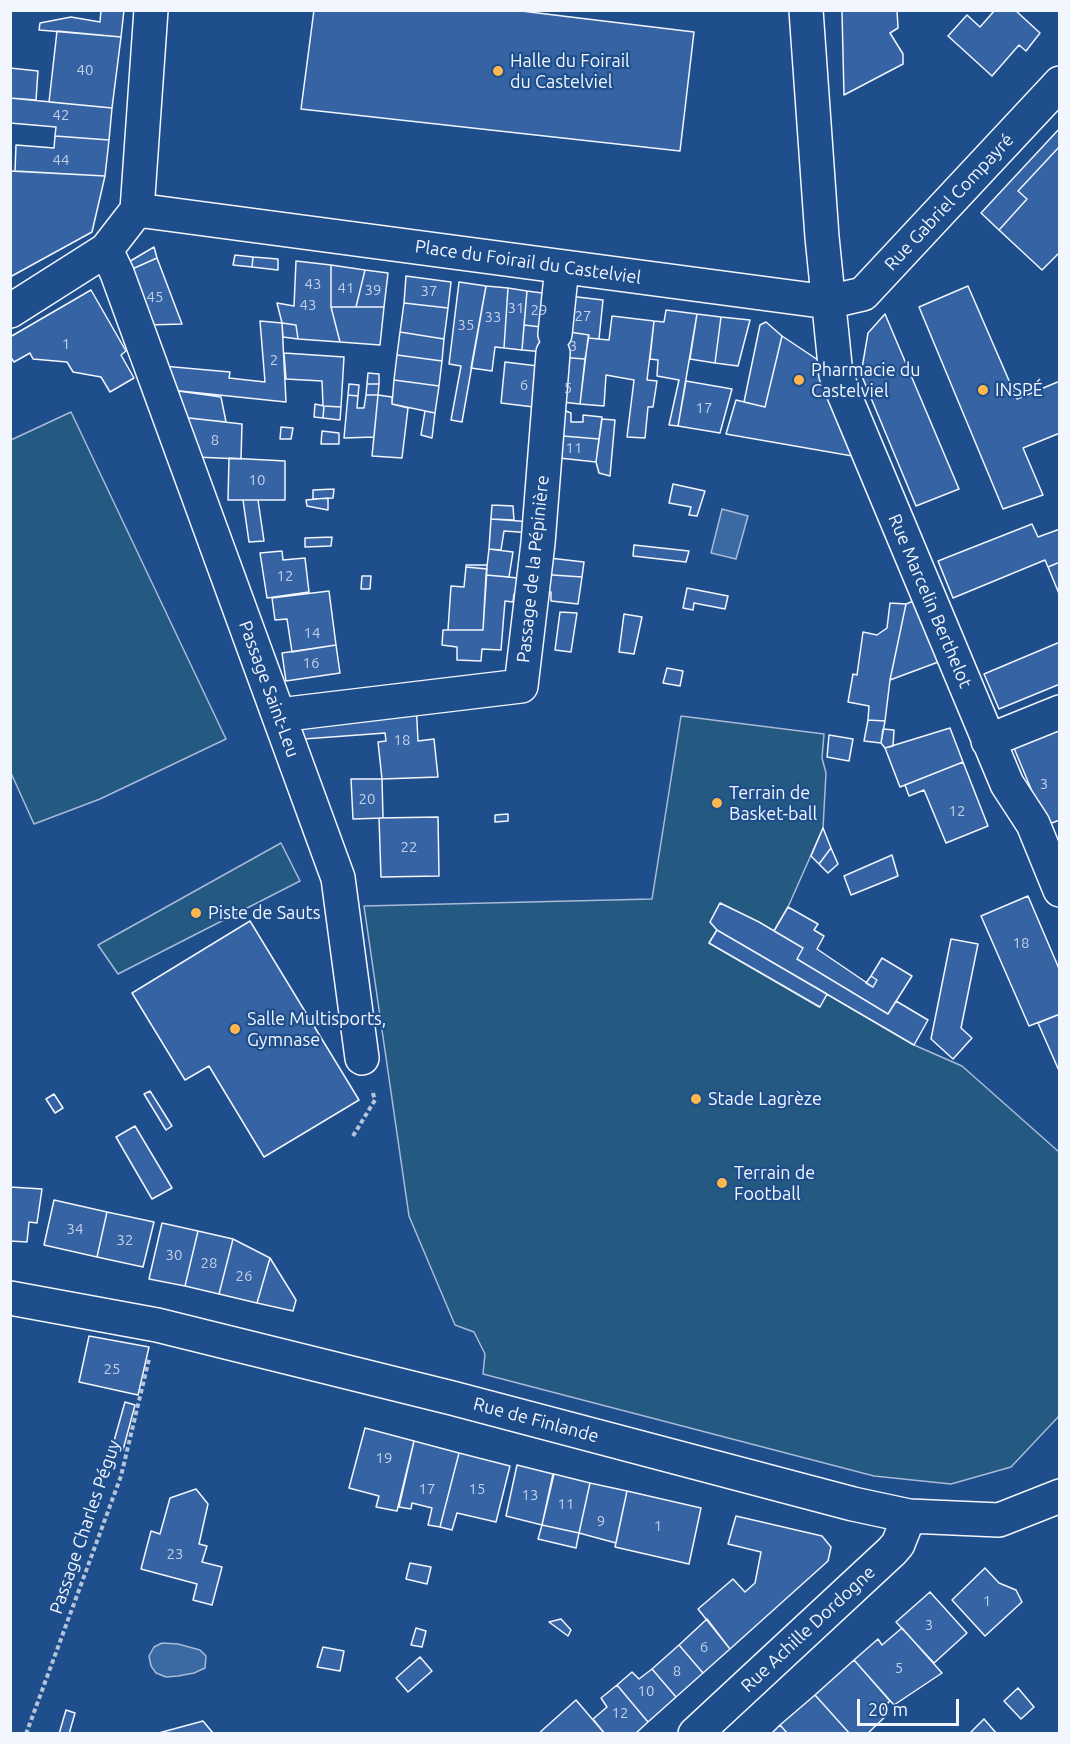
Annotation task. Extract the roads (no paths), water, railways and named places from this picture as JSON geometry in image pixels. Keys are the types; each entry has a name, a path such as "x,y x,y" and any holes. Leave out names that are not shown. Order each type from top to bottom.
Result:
{"street":[{"path":"10,311 106,250 137,210 151,10"},
{"path":"806,10 828,302"},
{"name":"Rue Gabriel Compayré","path":"828,302 863,294 1059,83"},
{"name":"Place du Foirail du Castelviel","path":"137,210 828,302"},
{"name":"Passage Saint-Leu","path":"106,250 117,273 338,878 362,1058"},
{"name":"Passage de la Pépinière","path":"279,715 520,686 538,543 562,267"},
{"name":"Rue Marcelin Berthelot","path":"828,302 836,375 988,741 1007,784 1033,824 1059,890"},
{"path":"988,741 1059,712"},
{"name":"Rue de Finlande","path":"10,1298 157,1325 452,1398 853,1504 909,1516 999,1520 1059,1496"},
{"name":"Rue Achille Dordogne","path":"695,1734 892,1551 898,1544 909,1516"}],"place":[{"name":"Halle du Foirail du Castelviel","path":"498,71"},
{"name":"Pharmacie du Castelviel","path":"799,380"},
{"name":"INSPÉ","path":"983,390"},
{"name":"Terrain de Basket-ball","path":"717,803"},
{"name":"Piste de Sauts","path":"196,913"},
{"name":"Salle Multisports, Gymnase","path":"235,1029"},
{"name":"Stade Lagrèze","path":"696,1099"},
{"name":"Terrain de Football","path":"722,1183"}]}
